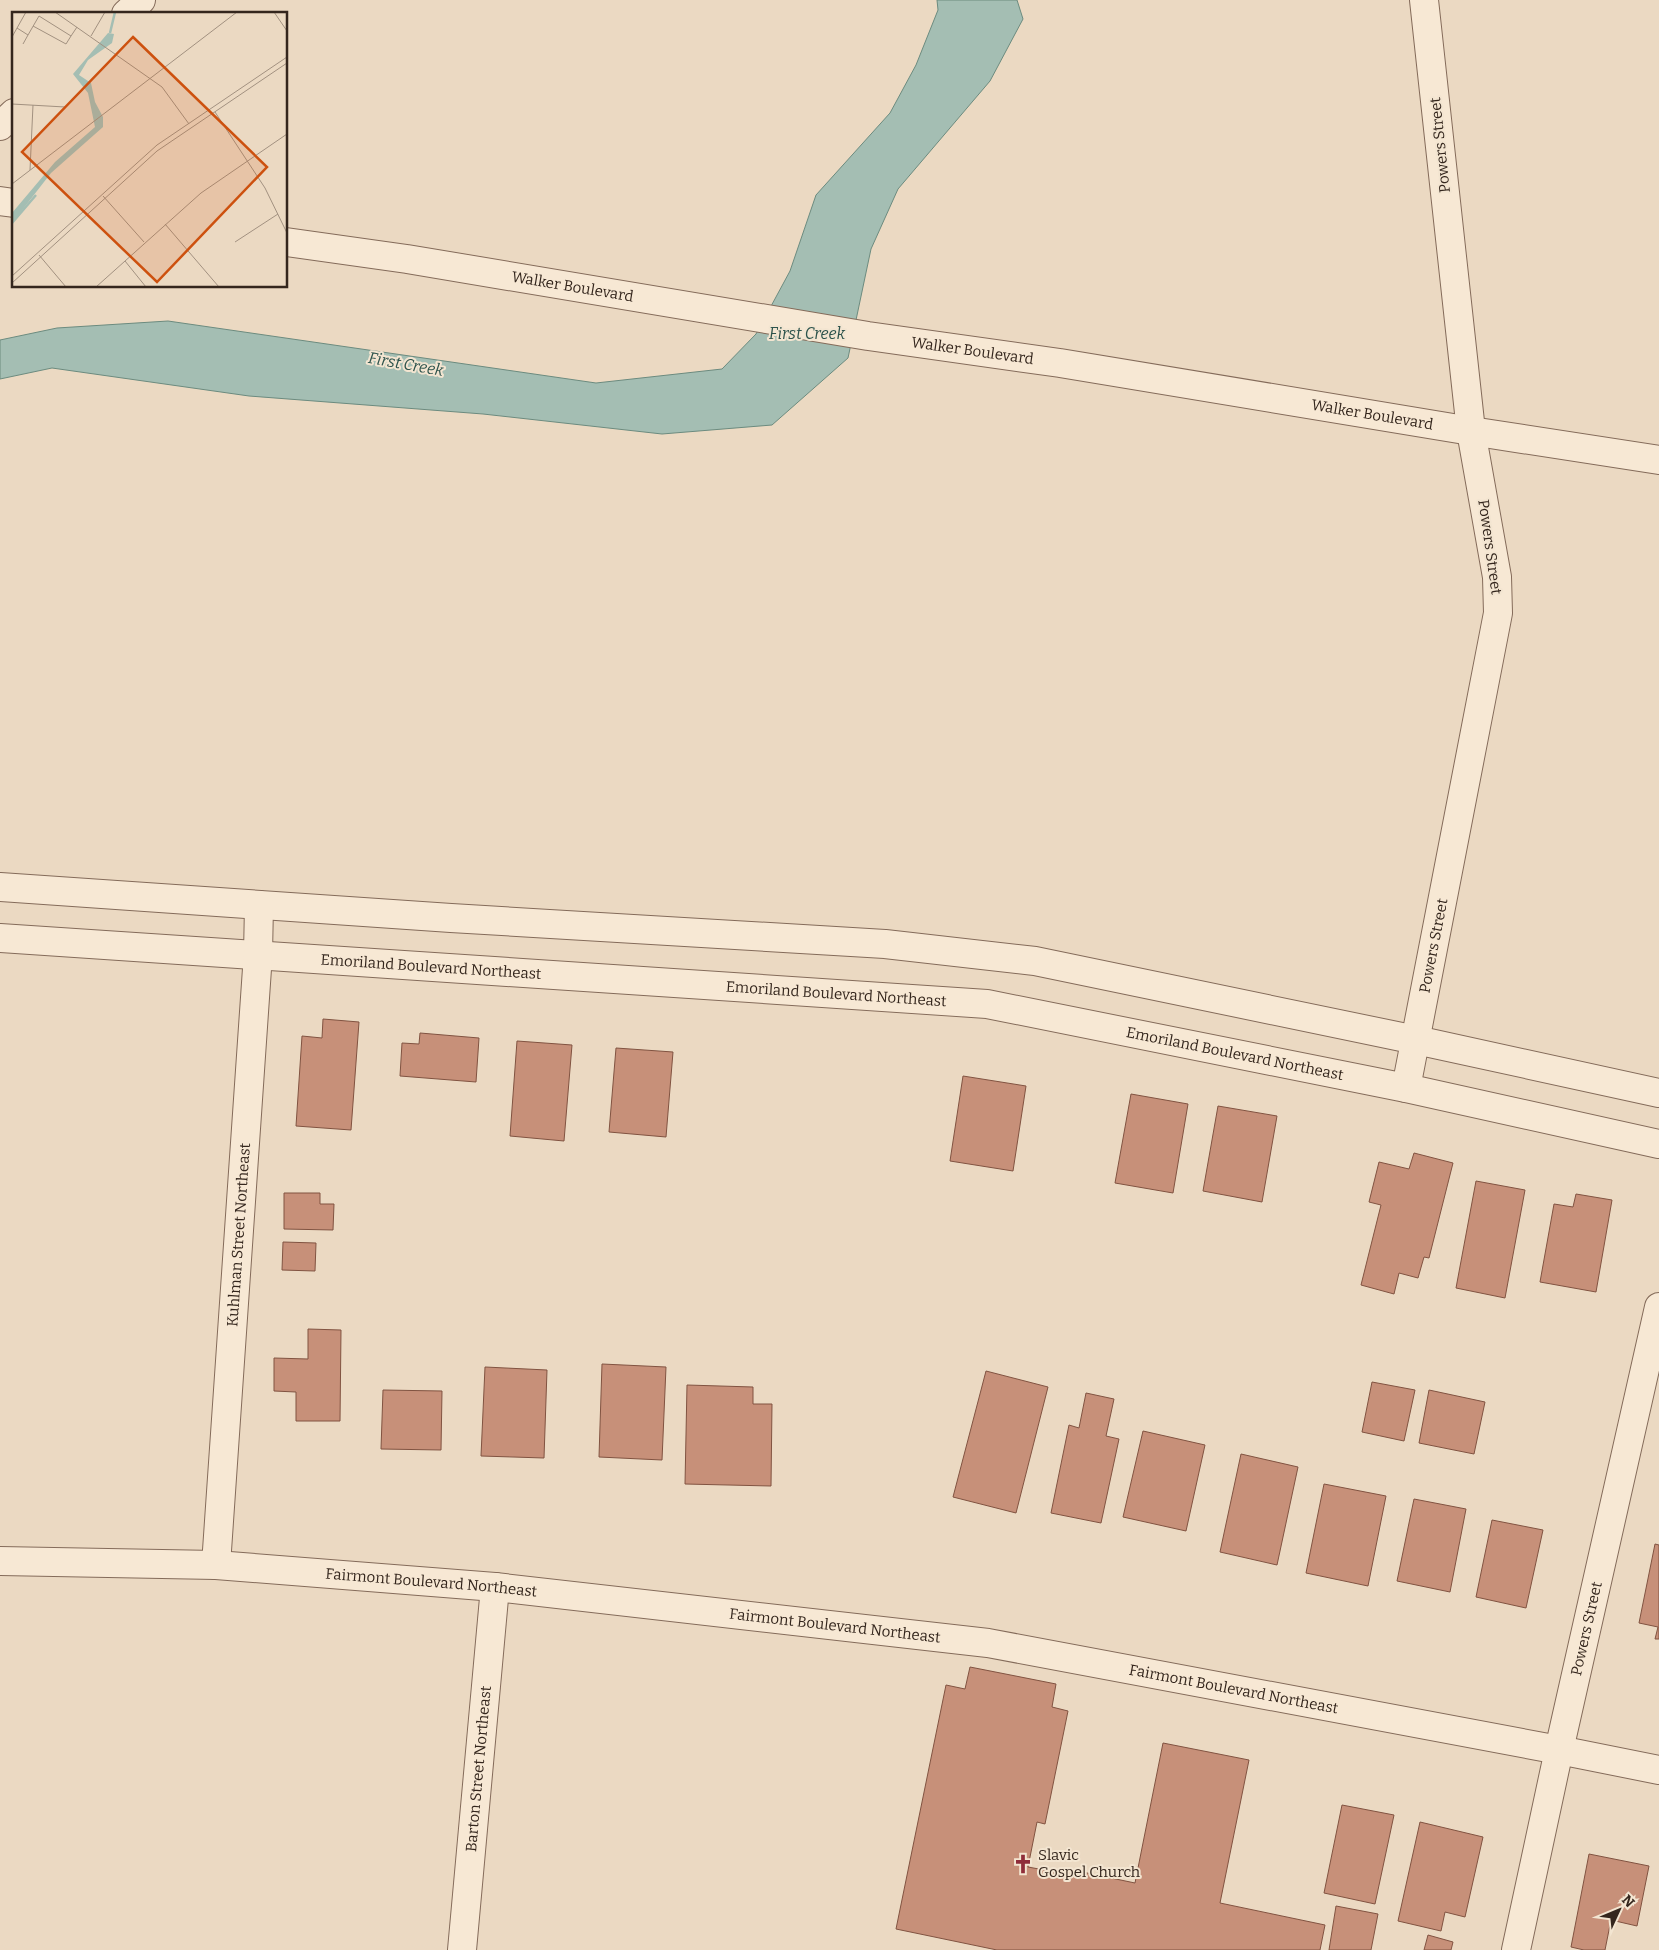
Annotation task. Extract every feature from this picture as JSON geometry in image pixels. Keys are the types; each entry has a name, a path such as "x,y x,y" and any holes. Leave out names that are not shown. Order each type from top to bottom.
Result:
{"street":[{"path":"128,12 141,0"},
{"name":"Powers Street","path":"1406,1088 1498,613 1497,577 1471,431 1424,0"},
{"path":"0,126 12,115"},
{"name":"Walker Boulevard","path":"288,242 416,261 868,336 1060,363 1659,460"},
{"path":"0,887 886,944 1025,960 1416,1040 1659,1093"},
{"name":"Kuhlman Street Northeast","path":"216,1565 258,954 259,905"},
{"name":"Emoriland Boulevard Northeast","path":"0,938 987,1004 1406,1088 1659,1144"},
{"name":"Powers Street","path":"1516,1950 1659,1307"},
{"name":"Fairmont Boulevard Northeast","path":"0,1561 216,1565 495,1587 988,1643 1659,1770"},
{"name":"Barton Street Northeast","path":"462,1950 495,1587"}],"water":[{"name":"First Creek","path":"937,0 1017,0 1023,19 990,81 898,189 871,249 848,358 772,425 662,434 483,414 249,396 52,368 0,379 0,340 57,328 168,321 596,383 722,369 756,334 790,271 816,195 890,113 916,65 938,10"}],"building":[{"path":"323,1019 359,1022 351,1130 296,1126 302,1036 322,1038"},
{"path":"420,1033 479,1038 476,1082 400,1076 402,1043 419,1044"},
{"path":"517,1041 572,1045 564,1141 510,1136"},
{"path":"616,1048 673,1052 666,1137 609,1132"},
{"path":"963,1076 1026,1086 1013,1171 950,1161"},
{"path":"1131,1094 1188,1104 1173,1193 1115,1183"},
{"path":"1218,1106 1277,1116 1262,1202 1203,1191"},
{"path":"1414,1153 1453,1163 1429,1258 1424,1257 1418,1278 1399,1273 1394,1294 1361,1285 1381,1205 1369,1202 1379,1162 1409,1169"},
{"path":"1476,1181 1525,1190 1505,1298 1456,1288"},
{"path":"284,1193 320,1193 320,1204 334,1204 333,1230 284,1229"},
{"path":"1576,1194 1612,1200 1596,1292 1540,1282 1554,1204 1573,1207"},
{"path":"283,1242 316,1243 315,1271 282,1270"},
{"path":"308,1329 341,1330 340,1421 296,1421 296,1392 274,1391 274,1358 308,1359"},
{"path":"602,1364 666,1367 662,1460 599,1457"},
{"path":"485,1367 547,1370 544,1458 481,1456"},
{"path":"986,1371 1048,1387 1016,1513 953,1497"},
{"path":"1372,1382 1415,1390 1404,1441 1362,1432"},
{"path":"687,1385 753,1387 753,1404 772,1404 771,1486 685,1484"},
{"path":"383,1390 442,1391 441,1450 381,1449"},
{"path":"1429,1390 1485,1402 1474,1454 1419,1443"},
{"path":"1086,1393 1114,1399 1106,1436 1119,1439 1101,1523 1051,1513 1069,1425 1079,1428"},
{"path":"1143,1431 1205,1445 1186,1531 1123,1517"},
{"path":"1241,1454 1298,1467 1277,1565 1220,1552"},
{"path":"1324,1484 1386,1496 1368,1586 1306,1573"},
{"path":"1414,1499 1466,1509 1450,1592 1397,1581"},
{"path":"1492,1520 1543,1530 1526,1608 1476,1597"},
{"path":"1655,1544 1659,1545 1659,1639 1655,1639 1658,1627 1639,1623"},
{"path":"970,1667 1056,1684 1052,1707 1068,1711 1045,1824 1037,1822 1028,1867 1066,1874 1068,1869 1135,1883 1163,1743 1249,1760 1220,1903 1325,1925 1320,1950 997,1950 896,1929 946,1685 965,1689"},
{"path":"1342,1805 1394,1815 1375,1904 1324,1893"},
{"path":"1420,1822 1483,1837 1465,1917 1445,1912 1441,1931 1398,1921"},
{"path":"1589,1854 1649,1866 1637,1926 1611,1920 1605,1950 1584,1950 1571,1947"},
{"path":"1336,1906 1378,1914 1371,1950 1329,1950"},
{"path":"1428,1935 1453,1942 1451,1950 1424,1950"}],"place":[{"name":"Slavic Gospel Church","path":"1023,1864"}]}
